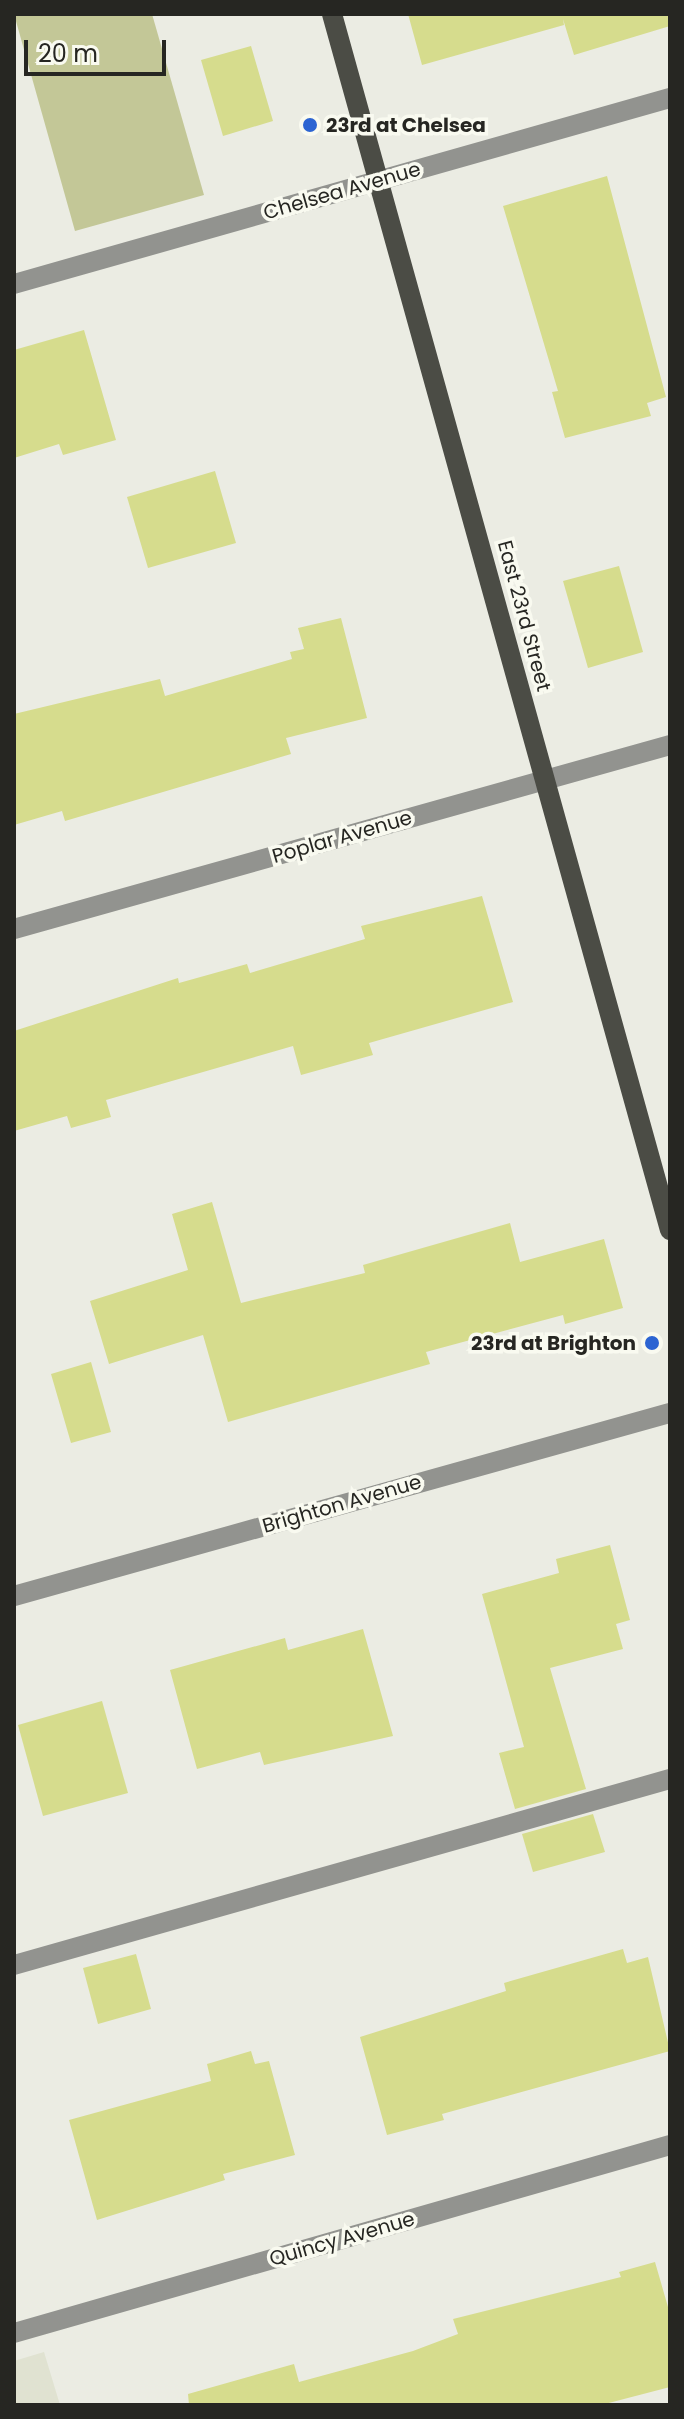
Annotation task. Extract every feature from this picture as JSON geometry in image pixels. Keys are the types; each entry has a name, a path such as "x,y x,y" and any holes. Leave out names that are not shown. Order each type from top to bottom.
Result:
{"main road":[{"name":"East 23rd Street","path":"332,14 670,1230"}],"street":[{"name":"Chelsea Avenue","path":"14,284 670,98"},
{"name":"Poplar Avenue","path":"14,929 670,745"},
{"name":"Brighton Avenue","path":"14,1596 670,1413"},
{"path":"14,1965 670,1779"},
{"name":"Quincy Avenue","path":"14,2333 670,2145"}],"shaded area":[{"path":"44,2352 60,2405 14,2405 14,2361"}],"green space":[{"path":"14,14 152,14 204,195 75,231"}],"building":[{"path":"408,14 670,14 670,26 574,55 563,19 564,25 422,65"},
{"path":"251,46 273,121 223,136 201,60"},
{"path":"607,176 666,397 647,403 651,416 565,438 552,392 558,391 503,206"},
{"path":"84,330 116,440 63,455 59,444 14,458 14,350"},
{"path":"215,471 236,543 148,568 127,497"},
{"path":"619,566 643,652 588,668 563,581"},
{"path":"341,618 367,718 286,738 291,754 65,821 62,811 14,825 14,714 160,679 165,696 292,659 290,652 304,649 298,628"},
{"path":"482,896 513,1002 369,1043 373,1055 301,1075 293,1046 106,1100 111,1117 71,1128 67,1116 14,1131 14,1031 178,978 179,983 247,964 250,973 365,939 361,926"},
{"path":"212,1202 241,1303 365,1273 363,1265 510,1223 520,1262 604,1239 623,1308 565,1324 563,1315 426,1352 430,1364 228,1422 203,1335 109,1364 90,1301 188,1270 172,1214"},
{"path":"91,1362 111,1432 71,1443 51,1374"},
{"path":"610,1545 630,1620 616,1624 623,1649 550,1668 586,1789 515,1809 499,1753 524,1747 482,1594 559,1573 556,1559"},
{"path":"363,1629 393,1736 264,1765 260,1752 197,1769 170,1670 285,1638 288,1650"},
{"path":"102,1701 128,1793 43,1816 18,1725"},
{"path":"593,1814 605,1852 533,1872 522,1834"},
{"path":"623,1949 627,1963 648,1957 670,2051 442,2114 444,2120 387,2135 360,2037 506,1991 504,1983"},
{"path":"136,1954 151,2009 98,2024 83,1968"},
{"path":"251,2051 255,2064 269,2061 295,2155 223,2174 225,2180 97,2220 69,2120 211,2081 207,2064"},
{"path":"655,2262 670,2314 670,2387 601,2405 189,2405 188,2394 294,2364 299,2382 413,2351 458,2334 453,2319 621,2277 619,2272"}],"place":[{"name":"23rd at Chelsea","path":"310,125"},
{"name":"23rd at Brighton","path":"652,1343"}]}
